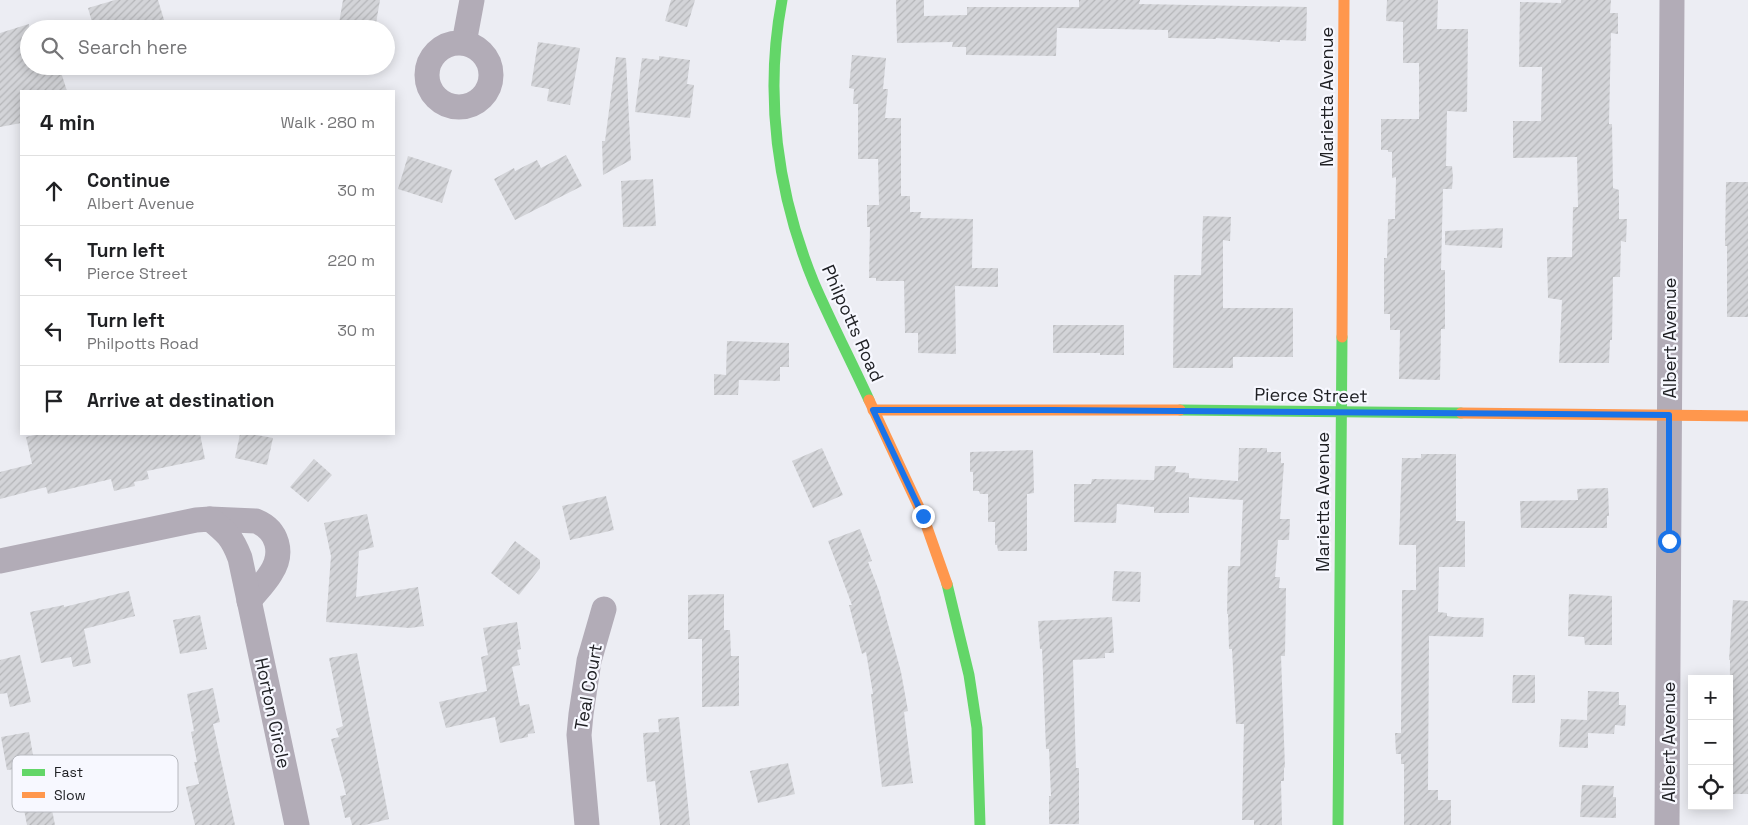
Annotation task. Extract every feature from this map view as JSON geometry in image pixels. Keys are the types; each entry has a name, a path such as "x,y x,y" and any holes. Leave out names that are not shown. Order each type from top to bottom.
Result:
{"street":[{"path":"464,43 472,0"},
{"name":"Philpotts Road","path":"782,0 777,26 773,77 774,118 780,169 793,223 814,282 923,516 946,580 969,675 976,719 980,825"},
{"name":"Marietta Avenue","path":"1338,825 1344,0"},
{"name":"Albert Avenue","path":"1667,825 1672,0"},
{"name":"Pierce Street","path":"873,410 1748,416"},
{"name":"Horton Circle","path":"210,519 234,540 240,558 297,825"},
{"path":"0,562 196,520 256,521 272,532 278,544 278,556 272,572 249,601"},
{"name":"Teal Court","path":"587,825 579,735 580,721 589,661 604,609"}],"building":[{"path":"115,0 158,0 164,20 91,20 88,8"},
{"path":"343,0 380,0 377,20 340,20"},
{"path":"671,0 695,0 687,27 665,21"},
{"path":"896,0 924,0 924,16 967,15 967,7 1079,7 1079,0 1140,0 1139,4 1307,7 1306,41 1280,40 1280,42 1216,38 1168,38 1168,30 1057,28 1056,56 966,55 966,47 952,47 953,42 897,43"},
{"path":"1387,0 1438,0 1437,29 1468,29 1467,112 1447,111 1446,166 1452,166 1453,177 1452,189 1443,189 1441,270 1445,270 1445,329 1441,329 1440,380 1399,379 1400,330 1390,330 1390,314 1384,314 1384,258 1387,258 1388,219 1395,219 1396,177 1392,178 1392,152 1381,150 1381,119 1419,119 1419,63 1403,63 1403,22 1386,21"},
{"path":"1561,0 1611,0 1610,13 1618,13 1618,34 1611,33 1609,124 1612,124 1613,188 1619,190 1619,219 1627,219 1626,242 1621,241 1620,277 1613,277 1612,340 1610,340 1609,363 1559,363 1562,300 1548,298 1547,257 1572,257 1573,207 1578,207 1577,157 1513,158 1513,121 1541,121 1542,67 1519,67 1520,2 1561,3"},
{"path":"20,27 20,75 62,75 67,90 20,90 20,123 0,127 0,33"},
{"path":"538,42 580,48 570,105 547,101 549,89 531,86"},
{"path":"852,55 886,58 883,89 888,89 885,118 901,118 901,196 910,196 910,212 921,212 920,218 973,219 972,268 998,268 998,287 955,286 956,354 918,353 918,333 905,333 904,281 876,281 876,278 869,278 870,227 867,227 867,205 879,205 878,159 858,159 858,104 853,104 854,89 849,88"},
{"path":"659,56 690,60 687,84 694,85 690,118 635,112 642,58 659,60"},
{"path":"616,57 626,58 631,160 603,175 602,141 605,141"},
{"path":"566,155 582,186 515,220 494,179 514,168 515,171 537,160 541,168"},
{"path":"408,156 452,170 442,203 398,189"},
{"path":"653,179 656,226 623,227 621,181"},
{"path":"1726,182 1748,182 1748,317 1727,317"},
{"path":"1203,216 1231,217 1230,241 1223,240 1223,308 1293,308 1293,357 1233,357 1233,368 1173,368 1174,275 1201,275"},
{"path":"1503,228 1502,248 1445,245 1445,231"},
{"path":"1053,325 1124,325 1124,355 1053,353"},
{"path":"727,341 789,343 789,367 780,367 780,381 739,380 738,395 714,395 714,374 726,375"},
{"path":"35,435 200,435 205,459 147,471 149,479 134,482 135,486 114,491 111,479 48,494 46,487 0,499 0,472 32,464 26,437"},
{"path":"240,435 257,435 273,438 267,465 235,458"},
{"path":"822,448 843,495 813,508 792,461"},
{"path":"1239,448 1267,448 1267,452 1281,452 1281,463 1284,463 1280,519 1290,519 1289,540 1278,540 1275,577 1280,577 1279,588 1286,588 1285,656 1281,656 1285,768 1284,781 1281,781 1282,825 1254,825 1254,820 1242,820 1244,724 1236,724 1232,649 1229,649 1227,614 1228,566 1240,566 1243,500 1189,497 1189,513 1154,513 1154,507 1117,504 1116,523 1074,522 1074,484 1091,484 1092,479 1154,480 1155,466 1176,466 1175,472 1189,473 1189,478 1238,481"},
{"path":"1033,450 1034,493 1027,494 1027,551 998,551 997,545 995,545 995,522 988,522 988,494 980,494 979,491 973,491 973,472 970,472 970,452"},
{"path":"1421,454 1456,454 1456,521 1465,521 1465,567 1439,567 1438,612 1447,613 1447,616 1453,617 1484,618 1483,637 1429,636 1428,790 1438,790 1438,800 1451,800 1451,825 1404,825 1404,764 1401,764 1401,754 1396,754 1395,733 1401,733 1402,590 1416,590 1416,545 1399,545 1402,458 1421,458"},
{"path":"314,459 332,475 308,502 290,487"},
{"path":"1608,488 1609,516 1607,516 1607,528 1521,528 1520,501 1578,500 1577,489"},
{"path":"606,496 614,530 570,540 562,506"},
{"path":"367,514 374,547 359,551 356,597 418,587 424,626 410,628 326,622 331,556 324,523"},
{"path":"860,529 872,561 868,562 879,591 901,672 908,711 904,712 913,783 882,787 871,694 873,694 866,652 862,654 849,605 852,605 828,541"},
{"path":"515,541 540,560 540,568 519,595 491,573"},
{"path":"1114,571 1141,572 1140,602 1112,601"},
{"path":"129,591 135,616 84,629 91,663 73,667 71,657 41,663 30,612 64,605 64,607"},
{"path":"724,594 724,630 730,630 731,656 739,656 739,706 702,707 702,639 688,639 688,595"},
{"path":"1569,594 1612,596 1612,645 1585,645 1584,637 1568,636"},
{"path":"1733,600 1748,601 1748,794 1733,794 1733,675 1730,675 1729,660"},
{"path":"200,615 207,649 180,654 173,620"},
{"path":"1112,617 1114,653 1105,653 1105,658 1073,660 1076,768 1079,768 1079,824 1049,824 1049,796 1051,796 1049,749 1046,749 1042,649 1040,649 1038,621"},
{"path":"517,622 521,649 517,650 520,665 512,667 520,706 529,704 535,733 528,734 528,737 500,743 495,717 446,728 439,702 487,691 481,657 488,655 483,628"},
{"path":"357,653 389,819 365,825 352,825 350,817 345,818 340,796 346,795 331,739 339,737 336,729 343,726 329,658"},
{"path":"20,655 31,702 10,707 7,693 0,694 0,660"},
{"path":"1513,675 1535,675 1535,703 1512,703"},
{"path":"213,688 220,722 213,724 235,825 195,825 186,787 199,784 194,762 197,762 191,732 194,731 187,694"},
{"path":"1588,691 1619,692 1619,705 1626,705 1625,726 1615,725 1614,734 1588,733 1588,748 1559,747 1561,719 1587,720"},
{"path":"679,717 690,825 660,825 655,781 647,782 643,733 659,732 658,719"},
{"path":"29,732 33,755 12,755 12,769 7,770 1,737"},
{"path":"788,763 795,794 758,803 750,771"},
{"path":"1582,785 1614,786 1613,797 1616,797 1616,818 1580,817"},
{"path":"24,812 52,812 55,825 27,825"}],"traffic: fast":[{"path":"782,0 774,72 774,108 783,179 801,249 814,283 869,400"},
{"path":"1338,825 1342,337"},
{"path":"1180,410 1461,413"},
{"path":"947,584 969,675 977,728 980,825"}],"traffic: slow":[{"path":"1342,337 1344,0"},
{"path":"869,400 923,516 947,584"},
{"path":"873,410 1180,410"},
{"path":"1461,413 1748,416"}],"route":[{"path":"923,516 873,410 1669,415 1669,541"}]}
